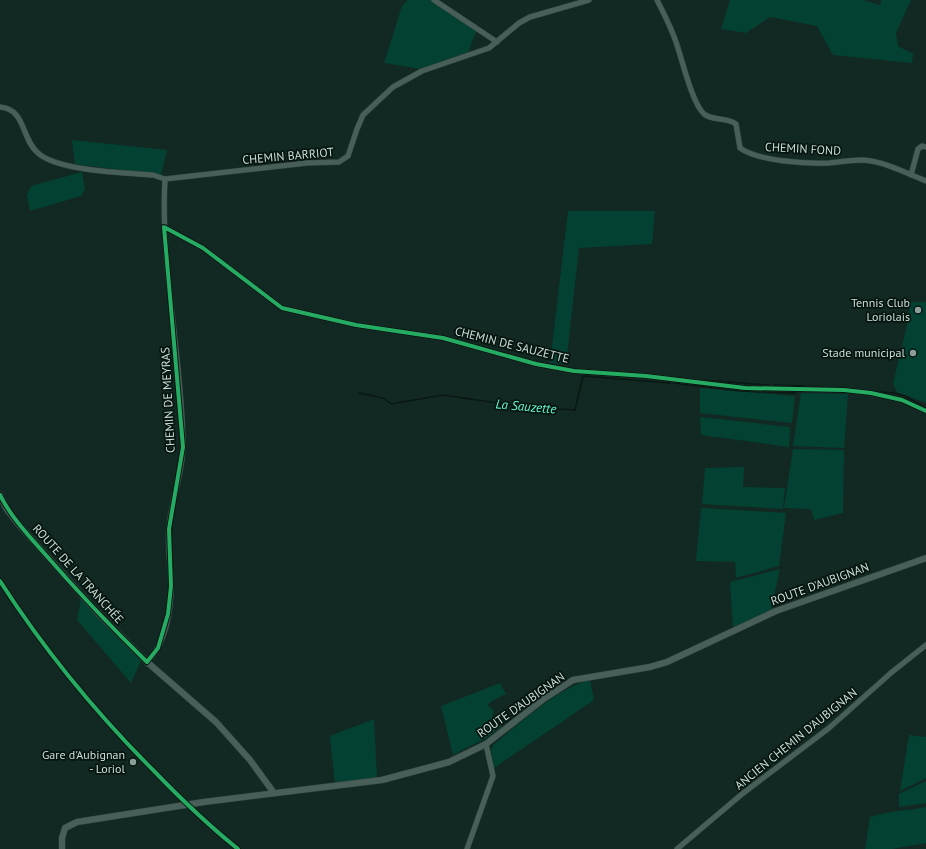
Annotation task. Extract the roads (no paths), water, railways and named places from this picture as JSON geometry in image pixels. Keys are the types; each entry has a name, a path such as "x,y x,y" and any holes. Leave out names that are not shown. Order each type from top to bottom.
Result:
{"street":[{"path":"434,0 497,42"},
{"name":"CHEMIN BARRIOT","path":"165,179 307,163 342,161 348,156 363,115 393,87 422,71 489,48 519,23 530,17 590,0"},
{"name":"CHEMIN FOND","path":"657,0 672,31 686,75 700,109 705,115 731,121 736,124 740,148 745,152 764,159 827,163 863,160 889,166 926,181"},
{"path":"0,107 16,112 21,120 32,148 48,159 75,166 154,175 165,179"},
{"path":"911,175 918,149 922,146 926,147"},
{"name":"CHEMIN DE MEYRAS","path":"147,662 158,648 168,614 171,586 169,529 183,447 164,227 165,179"},
{"name":"CHEMIN DE SAUZETTE","path":"164,227 203,248 282,308 294,311 356,325 443,338 536,364 574,371 646,376 745,388 844,390 902,400 926,411"},
{"name":"ROUTE DE LA TRANCHÉE","path":"0,495 6,508 19,525 70,584 147,662 216,722 250,760 274,793"},
{"name":"ROUTE D'AUBIGNAN","path":"62,849 62,838 65,828 77,822 204,802 382,780 449,762 486,744 545,698 573,680 644,669 667,662 776,611 926,558"},
{"name":"ANCIEN CHEMIN D'AUBIGNAN","path":"677,849 742,794 829,728 892,672 926,645"},
{"path":"467,849 493,776 486,744"}],"waterway":[{"name":"La Sauzette","path":"359,393 383,398 391,404 443,395 525,407 575,410 583,376 670,383"},
{"name":"La Sauzette","path":"701,380 769,385"},
{"path":"673,383 741,391 796,393"},
{"name":"La Sauzette","path":"774,385 805,386"},
{"name":"La Sauzette","path":"811,386 893,393 905,396 926,408"}],"place":[{"name":"Tennis Club Loriolais","path":"918,310"},
{"name":"Stade municipal","path":"913,353"},
{"name":"Gare d'Aubignan - Loriol","path":"133,762"}]}
